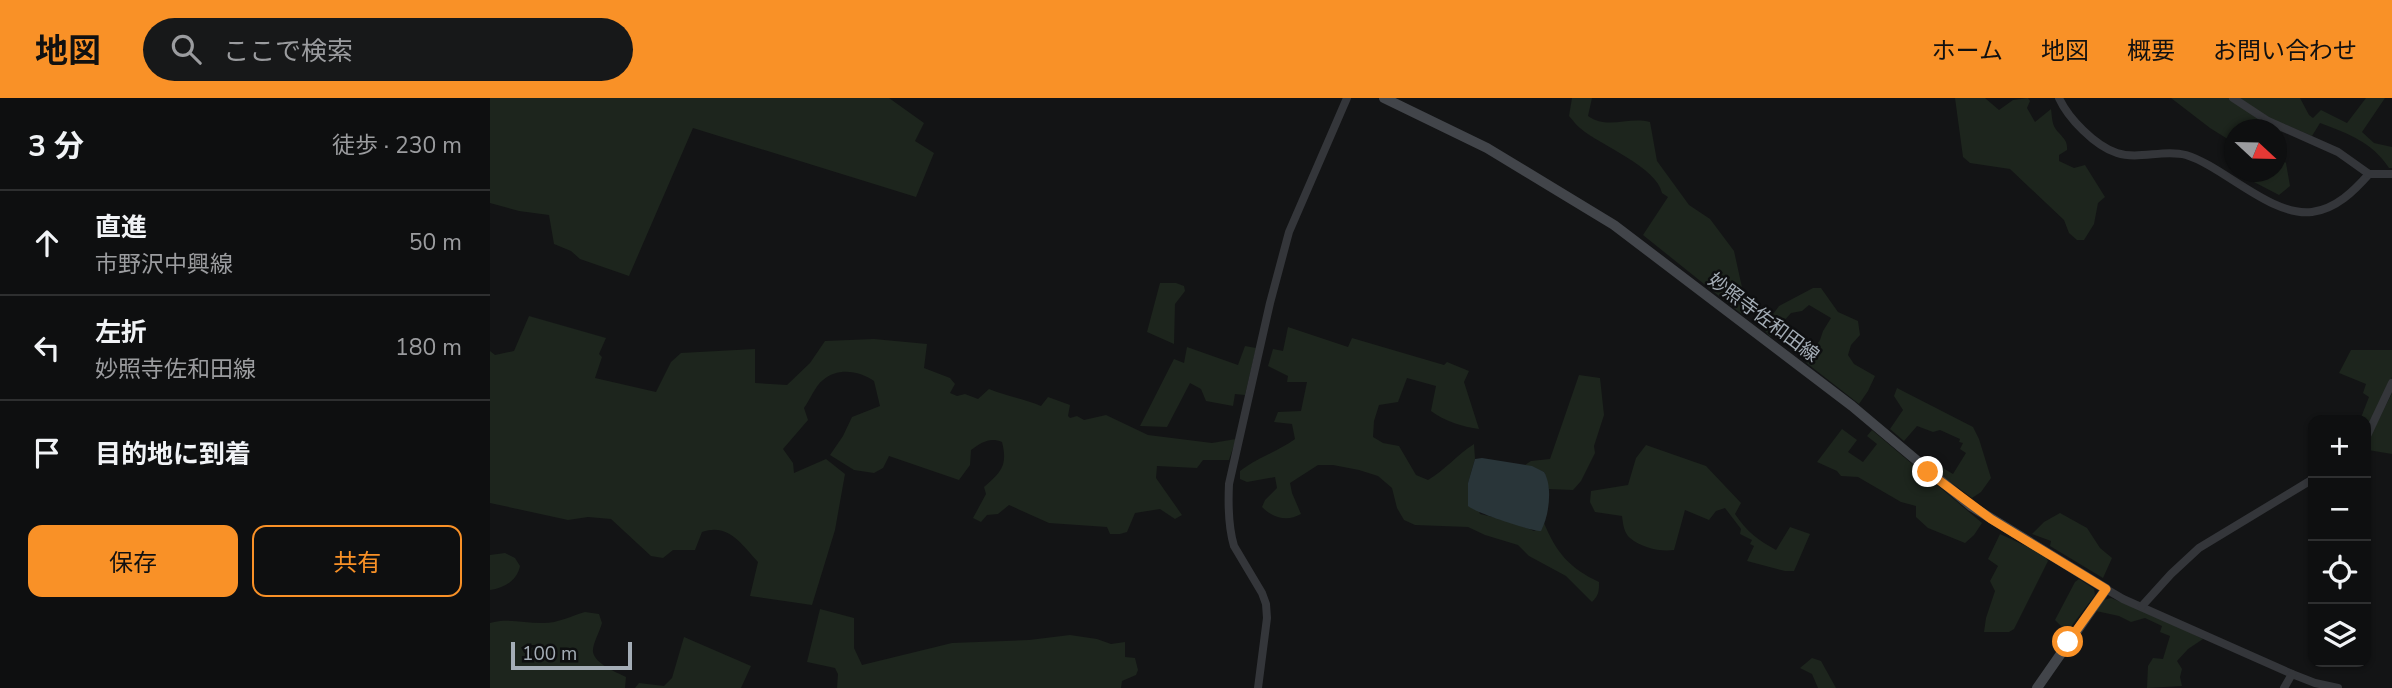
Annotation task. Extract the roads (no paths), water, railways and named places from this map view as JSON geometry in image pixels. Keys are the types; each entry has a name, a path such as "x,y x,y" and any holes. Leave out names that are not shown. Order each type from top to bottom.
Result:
{"main road":[{"name":"妙照寺佐和田線","path":"1384,98 1487,148 1614,225 1852,406 1971,506 2106,589"},
{"path":"2037,688 2106,589"}],"street":[{"path":"1258,688 1267,610 1262,593 1231,537 1229,484 1289,232 1347,98"},
{"path":"2059,98 2076,124 2116,152 2175,153 2187,156 2239,186 2296,211 2310,212 2336,204 2369,174"},
{"path":"2233,98 2268,121 2338,152 2369,174 2392,174"},
{"path":"2371,427 2392,383"},
{"path":"2142,606 2199,548 2308,482"},
{"path":"2106,589 2292,674 2338,688"},
{"path":"2284,688 2292,674"}]}
